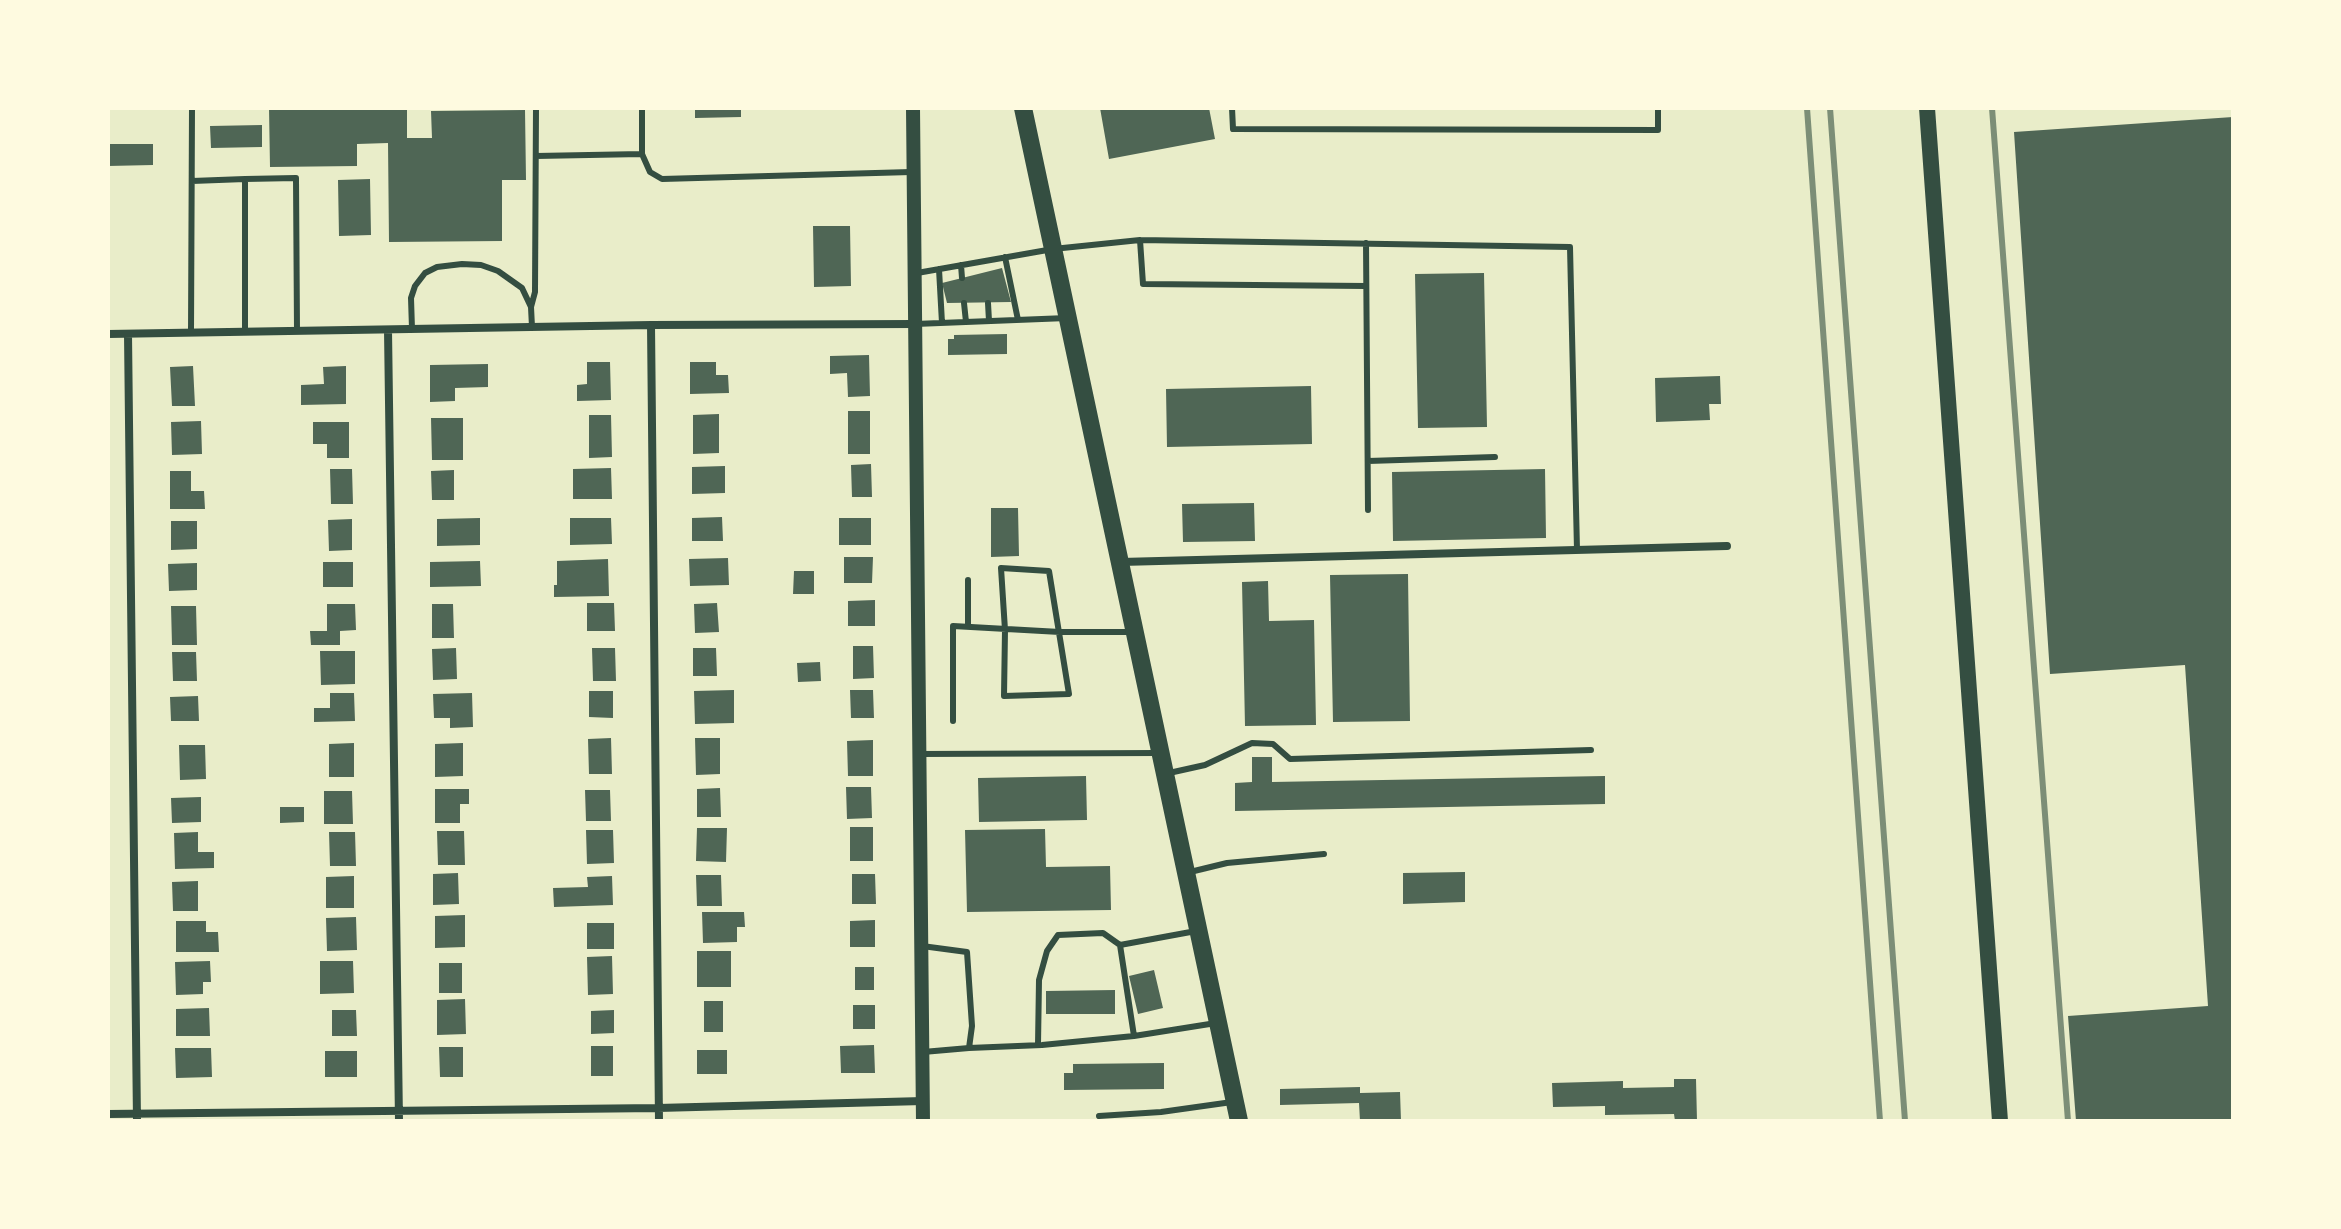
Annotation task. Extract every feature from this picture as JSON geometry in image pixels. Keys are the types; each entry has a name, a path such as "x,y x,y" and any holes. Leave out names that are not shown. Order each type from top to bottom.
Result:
{"main road":[{"path":"1023,108 1239,1121"},
{"path":"1927,108 2000,1121"}],"street":[{"path":"913,108 923,1121"},
{"path":"108,334 915,324"},
{"path":"651,325 659,1121"},
{"path":"388,330 399,1116"},
{"path":"128,334 137,1118"},
{"path":"1120,562 1727,546"},
{"path":"108,1114 137,1118 399,1116 923,1101"}],"lane":[{"path":"191,333 192,108"},
{"path":"532,327 536,108"},
{"path":"642,108 642,154 650,172 662,179 913,171"},
{"path":"1232,108 1233,129 1658,130 1658,108"},
{"path":"536,156 642,154"},
{"path":"192,181 296,178 297,331"},
{"path":"245,179 245,332"},
{"path":"1140,240 1143,284 1366,286"},
{"path":"915,273 1053,249 1140,240 1570,247 1577,550"},
{"path":"1366,243 1368,510"},
{"path":"1005,257 1018,320"},
{"path":"983,261 984,272"},
{"path":"412,329 411,298 415,286 425,273 437,267 481,265 498,271 522,288 531,307"},
{"path":"961,265 962,278"},
{"path":"939,269 942,323"},
{"path":"964,303 966,322"},
{"path":"988,303 989,321"},
{"path":"915,324 1068,318"},
{"path":"1368,461 1495,457"},
{"path":"1001,568 1049,571 1060,632 1069,694 1004,696 1005,630 1001,568"},
{"path":"968,580 968,627"},
{"path":"953,721 953,626 1060,632 1135,631"},
{"path":"1165,774 1205,765 1252,743 1273,744 1290,759 1591,750"},
{"path":"920,754 1161,753"},
{"path":"1186,873 1227,863 1324,854"},
{"path":"1038,1045 1039,980 1047,951 1058,935 1103,933 1120,945 1199,931"},
{"path":"1120,945 1134,1036"},
{"path":"921,946 967,952 972,1026 969,1048"},
{"path":"923,1052 1134,1036 1219,1023"},
{"path":"1099,1116 1161,1112 1235,1101"}],"building":[{"path":"269,108 407,108 407,138 432,138 431,111 525,110 526,180 502,180 502,241 389,242 388,143 357,144 357,166 270,167"},
{"path":"695,108 741,108 741,117 695,118"},
{"path":"1100,108 1209,108 1215,139 1109,159"},
{"path":"2233,117 2233,1121 2076,1121 2068,1016 2208,1006 2185,665 2050,674 2014,132"},
{"path":"262,125 262,147 211,148 210,126"},
{"path":"108,144 153,144 153,165 108,166"},
{"path":"370,179 371,235 339,236 338,180"},
{"path":"813,226 850,226 851,286 814,287"},
{"path":"1002,268 1011,302 947,303 942,283"},
{"path":"1484,273 1487,427 1418,428 1415,274"},
{"path":"1007,334 1007,354 948,355 948,339 954,339 954,335"},
{"path":"869,355 870,396 848,397 847,373 830,374 830,356"},
{"path":"587,362 610,362 611,400 577,401 577,385 587,384"},
{"path":"690,362 716,362 716,375 728,375 729,393 690,394"},
{"path":"488,364 488,387 455,388 455,401 430,402 430,365"},
{"path":"193,366 195,406 172,406 170,367"},
{"path":"346,366 346,404 301,405 301,385 324,384 323,367"},
{"path":"1720,376 1721,404 1709,404 1710,420 1656,422 1655,378"},
{"path":"1311,386 1312,444 1167,447 1166,389"},
{"path":"848,411 870,411 870,454 848,454"},
{"path":"719,414 719,453 693,454 693,415"},
{"path":"589,415 611,415 612,457 589,458"},
{"path":"431,418 463,418 463,460 432,460"},
{"path":"201,421 202,454 172,455 171,422"},
{"path":"313,422 349,422 349,458 327,458 327,444 313,444"},
{"path":"871,464 872,497 852,497 851,465"},
{"path":"725,466 725,493 692,494 692,467"},
{"path":"611,468 612,499 573,499 573,469"},
{"path":"330,469 352,469 353,504 331,504"},
{"path":"1545,469 1546,538 1393,541 1392,472"},
{"path":"454,470 454,500 432,500 431,471"},
{"path":"170,471 191,471 191,491 204,491 205,509 170,509"},
{"path":"1254,503 1255,541 1183,542 1182,504"},
{"path":"991,508 1018,508 1019,556 991,557"},
{"path":"722,517 723,541 692,541 692,518"},
{"path":"480,518 480,545 437,546 437,519"},
{"path":"570,518 611,518 612,544 570,545"},
{"path":"839,518 871,518 871,545 839,545"},
{"path":"352,519 352,550 329,551 328,520"},
{"path":"171,521 197,521 197,549 171,550"},
{"path":"844,557 873,557 872,583 844,583"},
{"path":"728,558 729,585 690,586 689,559"},
{"path":"608,559 609,596 554,597 557,561"},
{"path":"480,561 481,586 430,587 430,562"},
{"path":"323,562 353,562 353,587 323,587"},
{"path":"197,563 197,590 169,591 168,564"},
{"path":"794,571 814,571 814,594 793,594"},
{"path":"1408,574 1410,721 1333,722 1330,575"},
{"path":"1268,581 1269,621 1314,620 1316,725 1245,726 1242,582"},
{"path":"875,600 875,626 848,626 848,601"},
{"path":"587,603 614,603 615,631 587,631"},
{"path":"717,603 719,632 695,633 694,604"},
{"path":"327,604 355,604 356,630 340,631 340,645 311,645 310,631 327,631"},
{"path":"432,604 453,604 454,638 432,638"},
{"path":"171,606 196,606 197,645 172,645"},
{"path":"853,646 873,646 874,678 853,679"},
{"path":"456,648 457,679 433,680 432,649"},
{"path":"592,648 615,648 616,681 593,681"},
{"path":"693,648 716,648 717,676 693,676"},
{"path":"320,651 355,651 355,684 321,685"},
{"path":"172,652 196,652 197,681 173,681"},
{"path":"820,662 821,681 798,682 797,663"},
{"path":"734,690 734,723 695,724 694,691"},
{"path":"850,690 873,690 874,718 851,718"},
{"path":"589,691 613,691 613,718 589,717"},
{"path":"330,693 354,693 355,721 314,722 314,708 330,708"},
{"path":"472,693 473,727 450,728 450,718 434,718 433,694"},
{"path":"198,696 199,721 171,721 170,697"},
{"path":"611,738 612,774 589,774 588,739"},
{"path":"695,738 720,738 720,774 696,775"},
{"path":"873,740 873,776 848,776 847,741"},
{"path":"354,743 354,777 329,777 329,744"},
{"path":"463,743 463,776 435,777 435,744"},
{"path":"179,745 205,745 206,779 180,780"},
{"path":"1252,757 1272,757 1272,782 1605,776 1605,804 1235,811 1235,783 1252,782"},
{"path":"1086,776 1087,820 979,822 978,778"},
{"path":"846,787 871,787 872,818 847,819"},
{"path":"720,788 721,817 697,817 697,789"},
{"path":"435,789 469,789 469,804 460,804 460,823 435,823"},
{"path":"585,790 610,790 611,821 586,821"},
{"path":"324,791 352,791 353,824 324,824"},
{"path":"201,797 201,822 172,823 171,798"},
{"path":"280,807 304,807 304,822 280,823"},
{"path":"850,827 873,827 873,861 850,861"},
{"path":"697,828 727,828 726,862 696,861"},
{"path":"1045,829 1046,867 1110,866 1111,910 967,912 965,830"},
{"path":"586,830 613,830 614,863 587,864"},
{"path":"437,831 464,831 465,865 438,865"},
{"path":"198,832 198,852 214,852 214,868 175,869 174,833"},
{"path":"329,832 355,832 356,866 330,866"},
{"path":"1465,872 1465,902 1403,904 1403,873"},
{"path":"458,873 459,904 433,905 433,874"},
{"path":"852,874 875,874 876,904 852,904"},
{"path":"696,875 721,875 722,906 697,906"},
{"path":"354,876 354,908 326,908 326,877"},
{"path":"612,876 613,905 554,907 553,888 588,887 587,877"},
{"path":"198,881 198,911 173,911 172,882"},
{"path":"702,912 744,912 745,927 737,927 737,942 703,943"},
{"path":"465,915 465,947 435,948 435,916"},
{"path":"356,917 357,950 327,951 326,918"},
{"path":"875,920 875,947 850,947 850,921"},
{"path":"176,921 206,921 206,932 218,932 219,952 176,952"},
{"path":"587,923 614,923 614,949 587,949"},
{"path":"697,951 731,951 731,987 697,987"},
{"path":"612,956 613,994 588,995 587,957"},
{"path":"210,961 211,982 203,982 203,994 176,995 175,962"},
{"path":"320,961 353,961 354,993 320,994"},
{"path":"439,963 462,963 462,993 439,993"},
{"path":"855,967 874,967 874,990 855,990"},
{"path":"1154,970 1163,1008 1138,1014 1129,976"},
{"path":"1115,990 1115,1014 1046,1014 1046,991"},
{"path":"465,999 466,1034 437,1035 437,1000"},
{"path":"704,1001 723,1001 723,1032 704,1032"},
{"path":"853,1005 875,1005 875,1029 853,1029"},
{"path":"209,1008 210,1036 176,1036 176,1009"},
{"path":"332,1010 356,1010 357,1036 332,1036"},
{"path":"614,1010 614,1033 591,1034 591,1011"},
{"path":"874,1045 875,1073 841,1073 840,1046"},
{"path":"591,1046 613,1046 613,1076 591,1076"},
{"path":"439,1047 463,1047 463,1077 440,1077"},
{"path":"175,1048 211,1048 212,1077 176,1078"},
{"path":"697,1050 727,1050 727,1074 697,1074"},
{"path":"325,1051 357,1051 357,1077 325,1077"},
{"path":"1164,1063 1164,1089 1064,1090 1064,1073 1073,1073 1073,1064"},
{"path":"1674,1079 1696,1079 1697,1121 1675,1121 1674,1114 1605,1115 1605,1106 1553,1107 1552,1083 1623,1081 1623,1088 1674,1087"},
{"path":"1360,1087 1360,1093 1400,1092 1401,1121 1360,1121 1359,1103 1280,1105 1280,1089"}],"railway":[{"path":"1807,108 1880,1121"},
{"path":"1830,108 1905,1121"},
{"path":"1992,108 2068,1121"}]}
